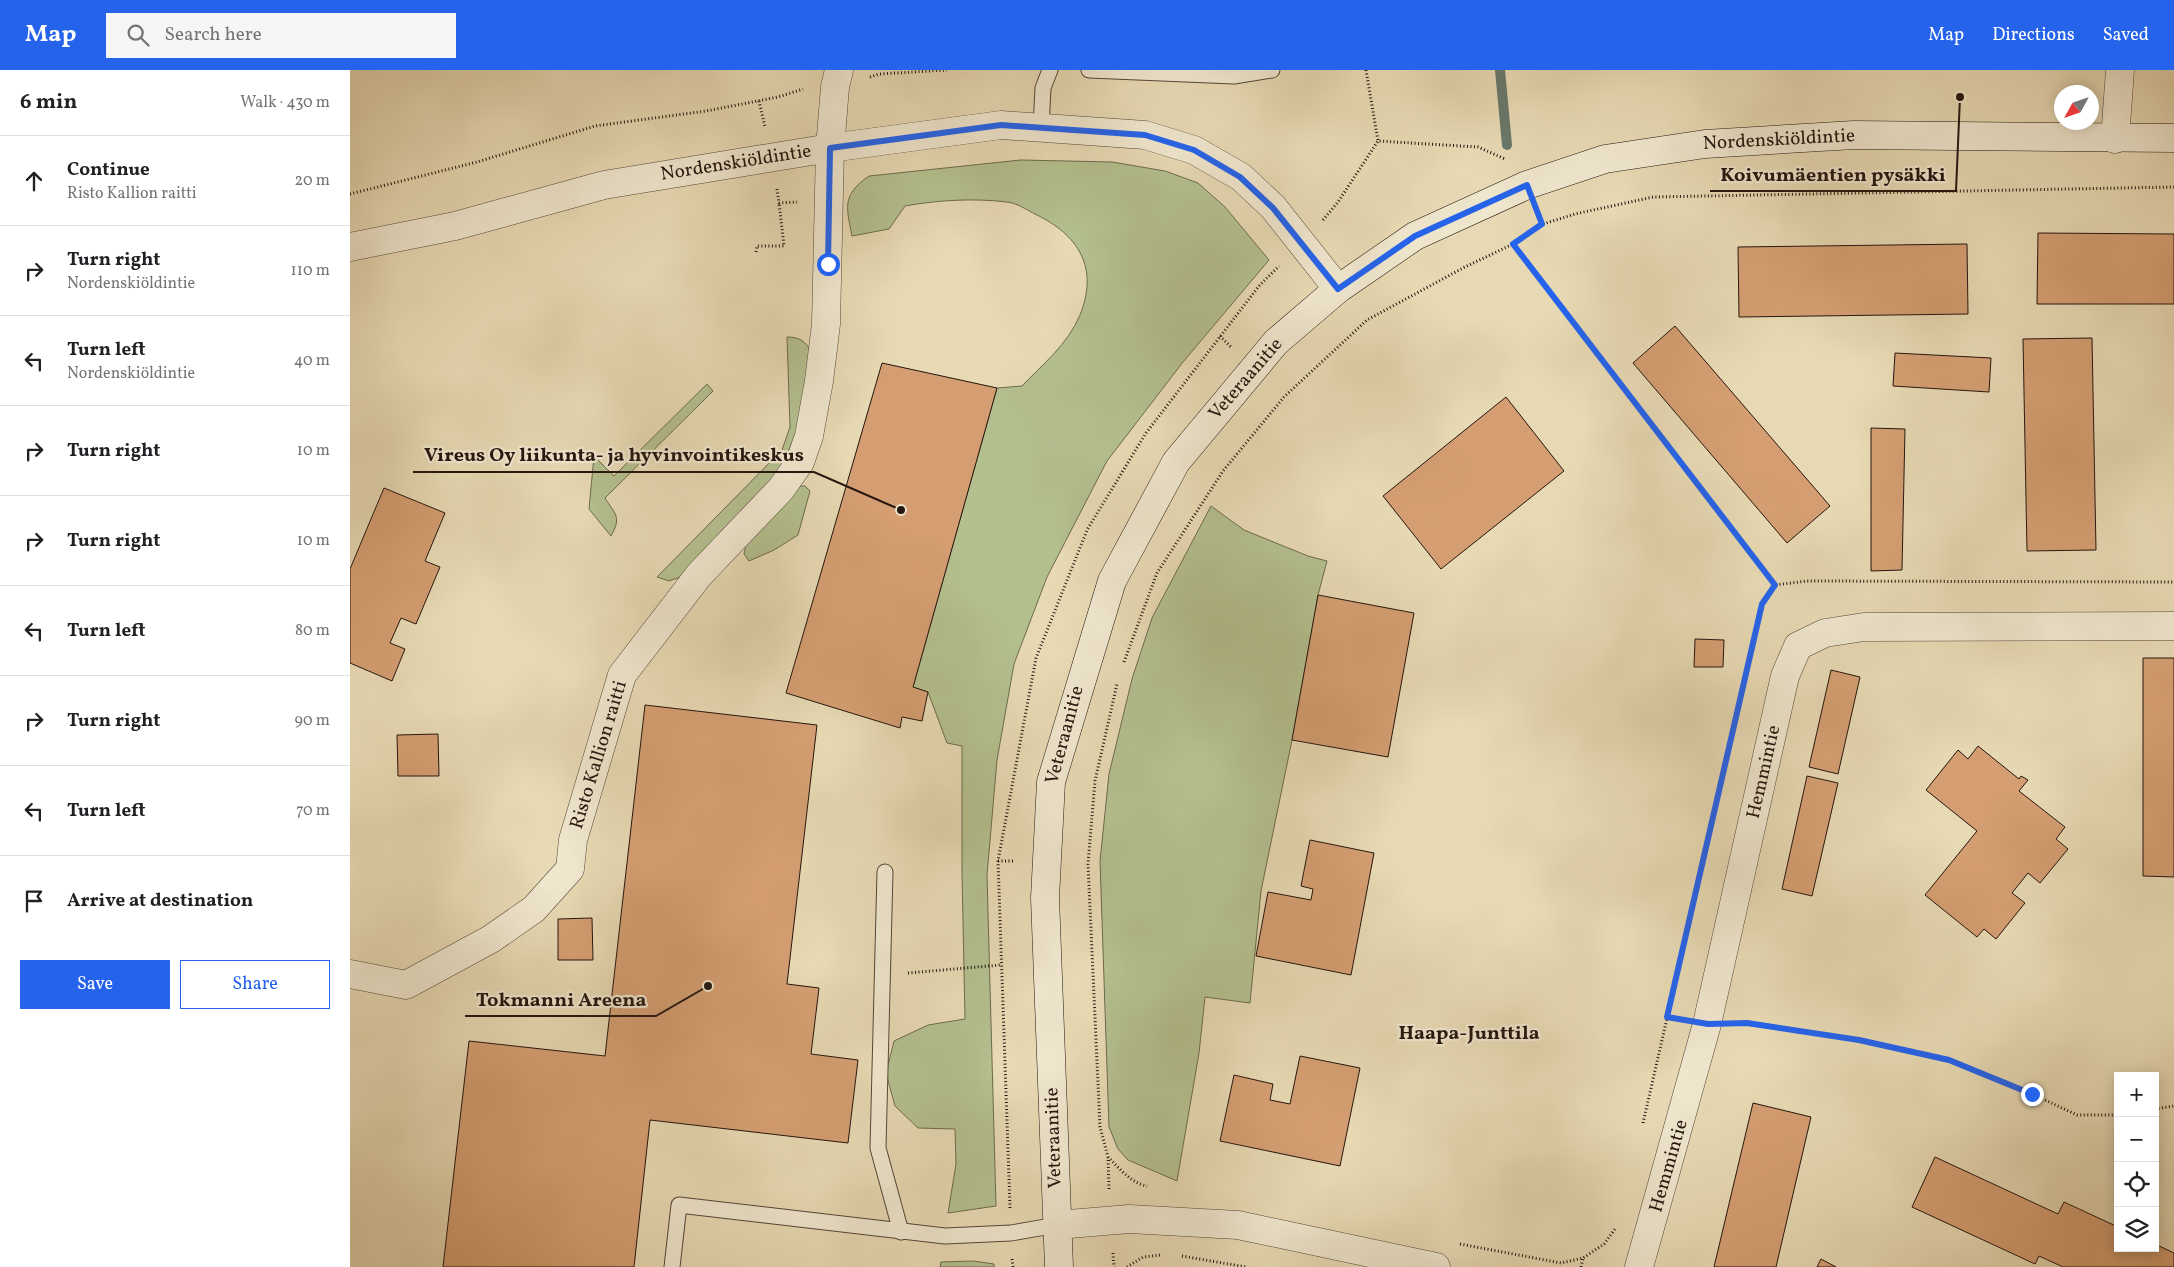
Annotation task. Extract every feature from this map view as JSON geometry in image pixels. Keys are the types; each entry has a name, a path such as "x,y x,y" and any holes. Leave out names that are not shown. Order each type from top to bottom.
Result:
{"street":[{"path":"2115,139 2120,70"},
{"name":"Risto Kallion raitti","path":"350,974 406,985 491,939 534,908 570,869 574,840 622,675 698,575 781,489 800,462 809,436 826,324 830,148 837,79"},
{"name":"Nordenskiöldintie","path":"350,247 455,226 604,185 830,148 1001,125 1145,135 1194,150 1240,177 1273,208 1338,289 1415,236 1527,185 1605,159 1705,144 1854,135 2115,139 2174,138"},
{"name":"Veteraanitie","path":"1060,1267 1044,898 1051,782 1084,666 1112,581 1176,462 1276,342 1338,289"},
{"name":"Hemmintie","path":"1639,1267 1708,1024 1785,676 1798,646 1825,633 1864,627 2174,626"},
{"path":"1057,1224 1111,1219 1238,1225 1436,1267"}],"lane":[{"path":"1041,128 1043,88 1050,70"},
{"path":"1089,70 1234,76 1272,70"},
{"path":"885,872 878,1148 901,1232"},
{"path":"672,1267 679,1205 945,1236 1011,1233 1057,1224"}],"path":[{"path":"350,194 477,162 595,126 706,111 778,97 837,79 947,70"},
{"path":"1013,1267 1000,966 998,861 1036,658 1086,530 1146,433 1259,286 1302,244 1338,202 1378,141 1366,70"},
{"path":"1378,141 1478,147 1518,166 1542,224"},
{"path":"1122,665 1157,573 1223,471 1284,397 1367,320 1462,268 1513,244 1542,224 1575,214 1653,197 2174,187"},
{"path":"756,252 757,246 784,246 779,202"},
{"path":"1513,244 1775,585"},
{"path":"1643,1125 1762,604 1775,585 1808,581 2174,582"},
{"path":"1114,1267 1108,1157 1100,1127 1088,864 1095,780 1119,674"},
{"path":"882,974 1000,966"},
{"path":"1667,1017 1708,1024 1747,1023 1859,1040 1949,1060 2032,1094 2077,1115 2114,1116"},
{"path":"2159,1108 2174,1106"},
{"path":"1108,1157 1134,1180 1150,1186"},
{"path":"1454,1243 1561,1263 1583,1258 1604,1244 1615,1228"},
{"path":"1127,1267 1144,1256 1167,1254"},
{"path":"1176,1256 1246,1267"},
{"path":"1581,1267 1583,1258"}],"green space":[{"path":"1021,160 1112,162 1165,171 1198,183 1225,207 1269,260 1183,362 1107,461 1047,577 1014,664 997,760 987,875 996,1206 948,1213 956,1164 955,1129 918,1128 895,1106 886,1073 894,1041 928,1025 965,1019 962,746 947,743 928,692 913,687 997,388 1022,386 1069,335 1080,315 1085,298 1086,268 1074,243 1063,232 1050,222 1022,207 1007,202 943,201 905,206 889,229 852,236 848,217 848,202 854,189 869,176"},
{"path":"787,337 802,340 811,352 801,421 781,469 686,575 669,581 657,577 782,450 790,427"},
{"path":"707,384 713,391 605,498 617,520 611,536 589,509 594,456 614,476"},
{"path":"796,486 805,486 810,491 798,535 774,550 749,561 744,554 747,540"},
{"path":"1211,506 1244,530 1308,556 1327,561 1318,595 1292,740 1261,891 1250,1003 1205,997 1199,1053 1177,1181 1128,1160 1118,1149 1109,1127 1100,861 1109,774 1132,679 1152,618"},
{"path":"973,1261 994,1264 994,1267 940,1267 941,1262"}],"building":[{"path":"2038,233 2174,234 2174,304 2037,304"},
{"path":"1967,244 1968,314 1739,317 1738,247"},
{"path":"1675,326 1830,506 1787,543 1633,363"},
{"path":"2092,338 2096,550 2027,551 2023,339"},
{"path":"1895,353 1991,358 1989,392 1893,386"},
{"path":"882,363 997,388 913,687 928,692 922,721 902,717 900,728 786,693"},
{"path":"1506,397 1564,471 1441,569 1383,496"},
{"path":"1871,428 1905,429 1902,570 1871,571"},
{"path":"384,488 445,513 425,561 440,567 416,624 401,618 390,643 405,649 392,681 350,663 350,569"},
{"path":"1318,595 1414,613 1388,757 1292,740"},
{"path":"1695,639 1724,640 1723,667 1694,667"},
{"path":"2143,658 2174,658 2174,877 2143,876"},
{"path":"1831,670 1860,677 1838,774 1809,767"},
{"path":"645,705 817,725 787,984 819,988 811,1054 858,1060 848,1143 650,1120 634,1267 443,1267 469,1041 605,1056"},
{"path":"438,734 439,776 398,776 397,735"},
{"path":"1978,746 2019,779 2021,776 2028,780 2019,791 2065,827 2056,839 2068,849 2040,883 2028,873 2012,893 2025,903 1996,939 1984,929 1977,937 1925,895 1977,831 1926,790 1958,750 1968,759"},
{"path":"1807,776 1838,783 1812,896 1782,889"},
{"path":"1310,840 1374,853 1351,975 1256,956 1268,892 1311,900 1313,889 1301,886"},
{"path":"592,918 593,960 558,960 558,919"},
{"path":"1300,1056 1360,1068 1340,1166 1220,1141 1234,1075 1273,1084 1270,1100 1290,1104"},
{"path":"1753,1103 1811,1117 1776,1267 1714,1267"},
{"path":"1935,1157 2058,1214 2064,1202 2114,1225 2114,1252 2159,1252 2159,1246 2174,1253 2174,1267 2063,1267 2039,1256 2035,1264 1912,1207"},
{"path":"1821,1259 1836,1267 1817,1267"}],"waterway":[{"path":"1500,70 1507,145"}],"place":[{"name":"Koivumäentien pysäkki","path":"1960,97"},
{"name":"Vireus Oy liikunta- ja hyvinvointikeskus","path":"901,510"},
{"name":"Tokmanni Areena","path":"708,986"}],"district":[{"name":"Haapa-Junttila","path":"1469,1034"}],"route":[{"path":"828,264 831,200 830,148 1001,125 1145,135 1194,150 1240,177 1273,208 1338,289 1415,236 1527,185 1542,224 1513,244 1775,585 1762,604 1667,1017 1708,1024 1747,1023 1859,1040 1949,1060 2032,1094"}]}
